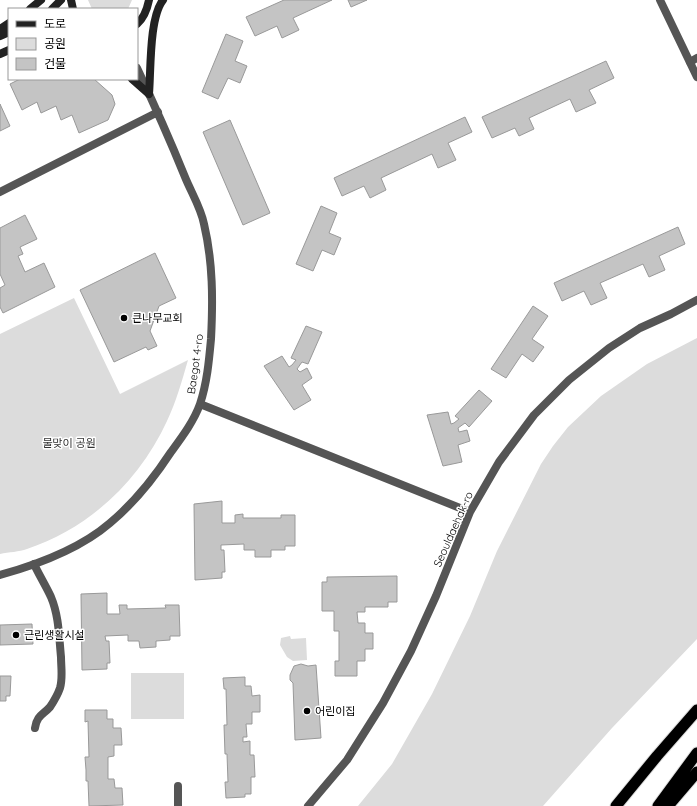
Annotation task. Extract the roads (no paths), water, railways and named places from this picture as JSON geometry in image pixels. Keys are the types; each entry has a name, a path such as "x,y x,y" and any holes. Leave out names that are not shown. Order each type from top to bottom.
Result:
{"highway":[{"path":"616,806 697,710"},
{"path":"658,806 697,753"},
{"path":"668,806 697,772"}],"main road":[{"path":"31,8 41,0"},
{"path":"53,8 61,0"},
{"path":"138,23 142,20 148,9 149,0"},
{"path":"150,94 153,31 155,17 163,0"},
{"path":"133,80 150,94"}],"street":[{"path":"660,0 693,60 697,77"},
{"name":"Baegot 4-ro","path":"0,575 59,554 84,541 109,524 148,484 186,432 200,404 206,382 209,359 213,311 212,265 204,222 158,112 138,70"},
{"path":"0,192 158,112"},
{"name":"Seouldaehak-ro","path":"308,806 347,760 383,703 436,596 470,512 499,462 534,415 569,380 609,348 640,328 697,300"},
{"path":"200,404 470,512"},
{"path":"34,564 51,598 56,614 59,628 62,672 60,687 55,698 49,708 41,713 36,721 35,728"},
{"path":"178,786 178,806"}],"place":[{"name":"큰나무교회","path":"124,318"},
{"name":"근린생활시설","path":"16,635"},
{"name":"어린이집","path":"307,711"}],"park label":[{"name":"물맞이 공원","path":"69,443"}]}
